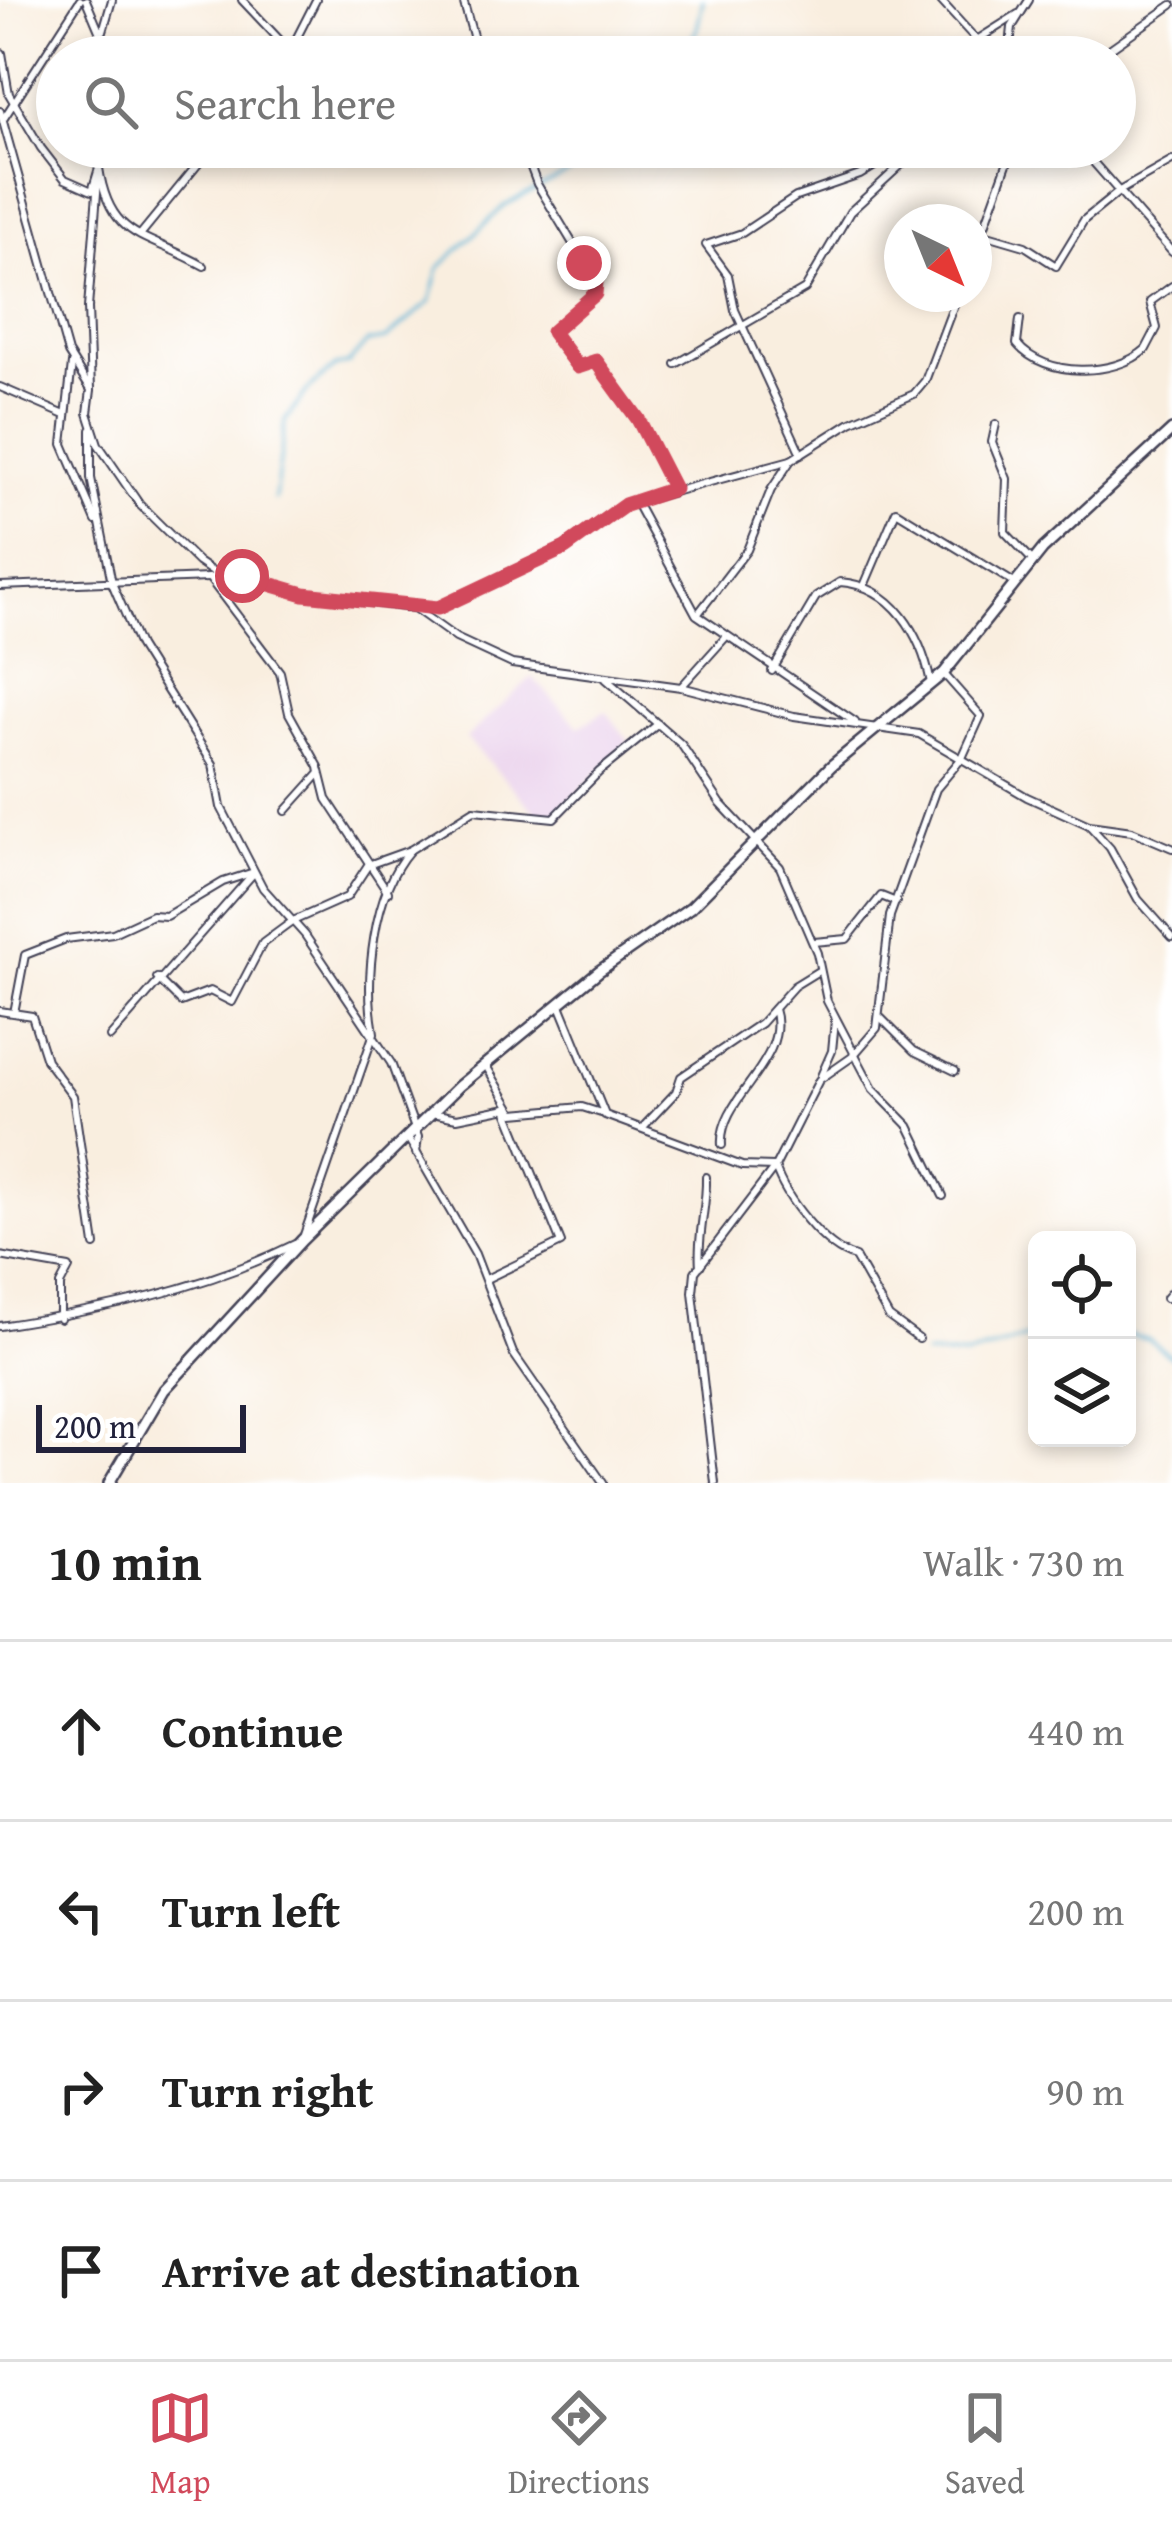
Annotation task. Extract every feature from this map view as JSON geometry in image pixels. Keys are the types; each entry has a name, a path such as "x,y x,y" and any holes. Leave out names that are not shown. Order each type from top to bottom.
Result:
{"street":[{"path":"59,36 83,0 104,36"},
{"path":"103,32 112,0"},
{"path":"242,0 273,36"},
{"path":"297,36 316,0"},
{"path":"464,0 473,36"},
{"path":"940,0 968,36"},
{"path":"985,36 1018,14 1029,0"},
{"path":"1128,36 1172,5"},
{"path":"1014,36 1018,14"},
{"path":"2,53 4,78 36,135"},
{"path":"2,123 36,70"},
{"path":"0,111 72,364 91,391"},
{"path":"992,237 1025,247 1056,266 1084,220 1121,190 1172,161"},
{"path":"58,168 64,178 92,191 99,168"},
{"path":"99,168 105,205 140,235 204,266"},
{"path":"99,168 88,308 91,426 100,525 112,583 147,662 171,692 213,764 221,807 254,872 374,1034 402,1088 416,1153 486,1279 517,1359 603,1483"},
{"path":"140,235 195,168"},
{"path":"531,168 596,282 595,294 552,332 578,367 596,361 638,419 674,489"},
{"path":"801,454 744,324 728,275 706,245 742,233 796,197 872,168"},
{"path":"676,364 806,289 850,212 898,168"},
{"path":"992,208 1006,168"},
{"path":"1100,168 1172,251"},
{"path":"1020,319 1018,344 1023,351 1064,367 1097,370 1147,349 1157,328 1150,302 1172,286"},
{"path":"0,586 242,576 304,594 438,608 565,548 635,501 791,460 919,390 951,312"},
{"path":"72,364 63,444 100,525"},
{"path":"0,387 65,415"},
{"path":"996,424 992,442 1007,479 1005,532 1034,562"},
{"path":"91,426 112,472 140,505 220,577"},
{"path":"109,1483 164,1390 302,1240 485,1064 670,925 877,727 944,674 1034,562 1172,430"},
{"path":"697,615 747,550 770,490 791,460"},
{"path":"635,501 697,615 772,671 857,723"},
{"path":"864,586 896,511 1018,585"},
{"path":"208,578 280,671 289,713 319,767 327,799 388,892"},
{"path":"772,671 827,586 839,581 864,586 906,619 925,655 931,683"},
{"path":"415,608 457,638 512,664 681,687 794,716 919,734 1027,797 1089,825 1132,831 1172,848"},
{"path":"681,687 725,638"},
{"path":"819,1080 856,1053 880,1018 883,957 896,902 936,789 962,758 981,712 944,674"},
{"path":"606,679 681,744 721,804 780,867 812,942 835,1017 880,1099 909,1126 943,1196"},
{"path":"157,978 181,1002 210,991 232,1002 263,943 292,921 347,897 368,865 410,850 474,811 554,818 599,772 658,724"},
{"path":"286,812 320,773 319,767"},
{"path":"1089,825 1110,848 1138,899 1172,937"},
{"path":"0,1326 60,1319 228,1273 302,1240 322,1194 374,1034 370,1010 375,948 393,869 410,850"},
{"path":"110,1037 157,978 236,900 254,872"},
{"path":"14,1013 25,955 65,940 113,933 152,915 166,916 224,882 254,872"},
{"path":"812,942 847,939 881,896 896,902"},
{"path":"644,1126 676,1092 681,1077 820,970"},
{"path":"560,1005 605,1115"},
{"path":"722,1145 732,1107 768,1052 777,1024 774,1009"},
{"path":"0,1011 32,1016 46,1060 73,1096 95,1246"},
{"path":"700,1266 775,1167 832,1051 835,1017"},
{"path":"880,1018 914,1051 955,1071"},
{"path":"485,1064 508,1108 561,1243 486,1279"},
{"path":"508,1108 514,1113 582,1107 644,1126 682,1148 742,1166 775,1167"},
{"path":"431,1113 457,1118 508,1108"},
{"path":"775,1167 829,1242 840,1254 854,1257 889,1317 919,1339"},
{"path":"706,1177 709,1199 693,1292 715,1483"},
{"path":"0,1256 69,1268 60,1285 60,1319"}],"shaded area":[{"path":"532,677 579,727 606,711 629,741 557,813 539,816 466,738"}],"waterway":[{"path":"693,36 703,0"},
{"path":"275,499 285,421 309,389 336,366 348,364 367,342 386,339 430,302 439,268 505,205 576,168"},
{"path":"1136,1336 1172,1357"},
{"path":"925,1355 967,1356 1028,1338"}],"route":[{"path":"242,576 304,594 438,608 565,548 625,505 674,489 638,419 596,361 578,367 552,332 595,294 596,282 584,263"}]}
